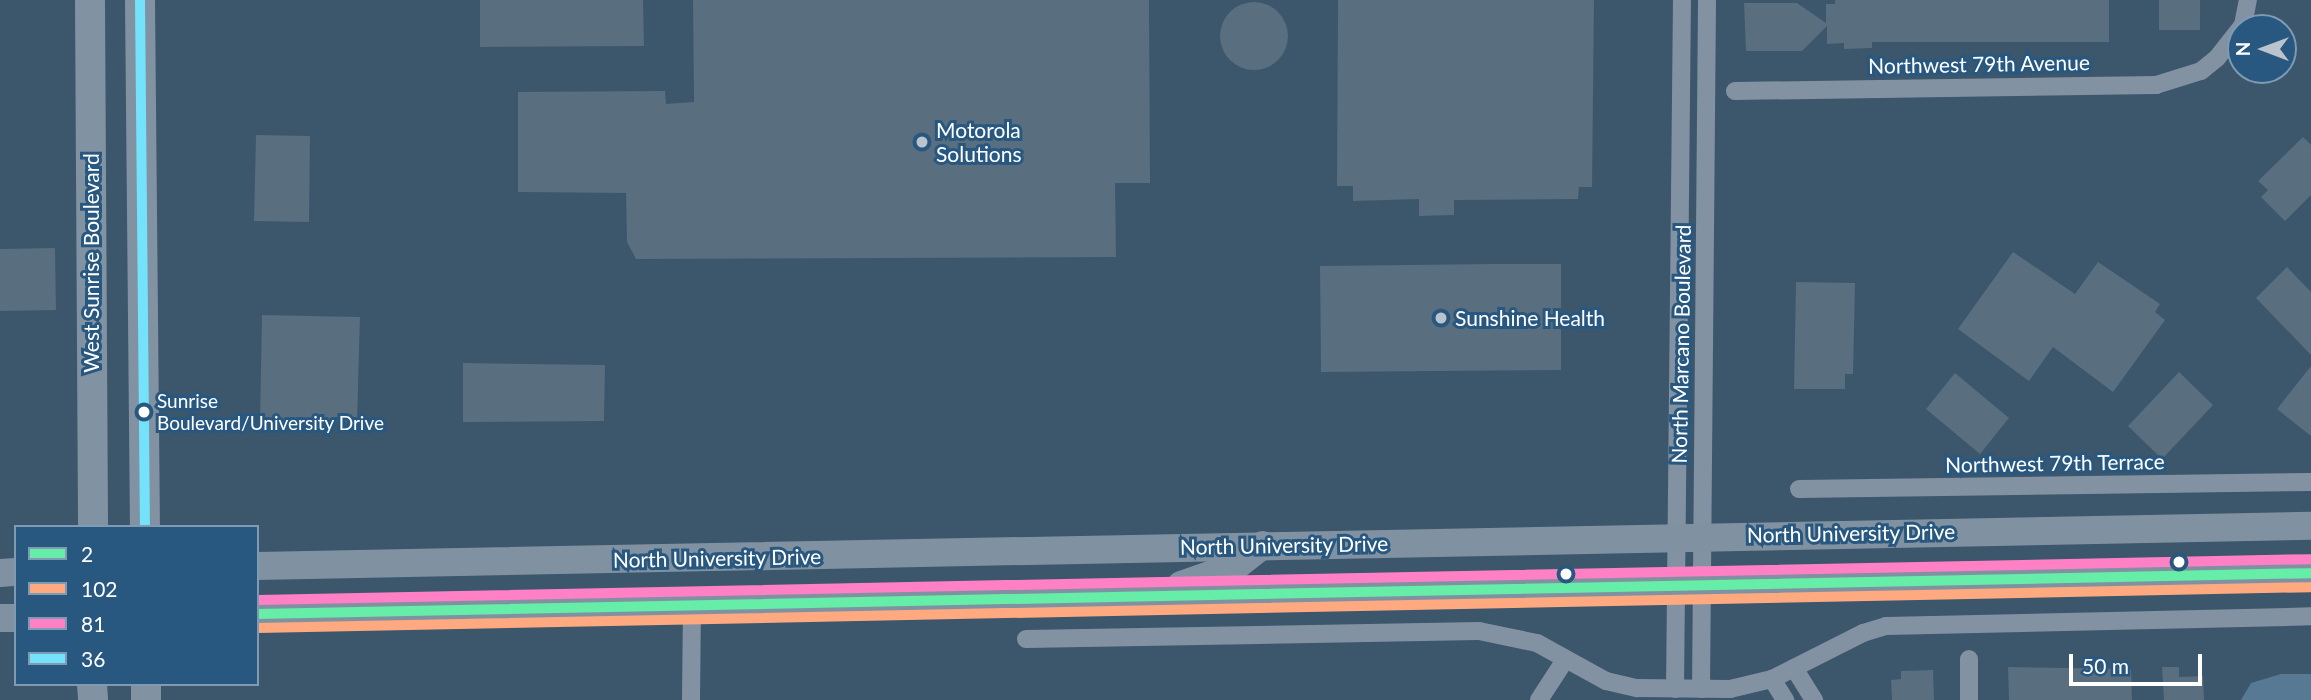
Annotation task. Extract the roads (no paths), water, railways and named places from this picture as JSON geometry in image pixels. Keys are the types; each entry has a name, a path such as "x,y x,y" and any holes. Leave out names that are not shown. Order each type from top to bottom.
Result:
{"highway":[{"name":"West Sunrise Boulevard","path":"90,0 93,525"},
{"path":"140,0 145,525"}],"main road":[{"name":"North University Drive","path":"259,566 733,559 1689,535 2311,526"},
{"path":"1166,593 1236,566 1263,545"},
{"path":"622,605 671,581 683,558"},
{"path":"692,602 703,581 733,559"},
{"name":"North University Drive","path":"259,614 692,602 2311,573"}],"street":[{"name":"North Marcano Boulevard","path":"1682,0 1688,583 1700,689"},
{"name":"North Marcano Boulevard","path":"1675,689 1688,583 1707,0"},
{"name":"Northwest 79th Avenue","path":"1735,91 2156,85 2201,71 2217,58 2243,25 2248,0"},
{"name":"Northwest 79th Terrace","path":"1799,489 2311,482"},
{"path":"691,700 692,602"},
{"path":"1026,639 1479,631 1537,643 1606,681 1675,689 1730,689 1772,679 1886,626 2311,616"},
{"path":"1969,659 1969,700"},
{"path":"1539,700 1565,660"},
{"path":"1794,668 1814,700"},
{"path":"1772,679 1785,700"}],"water":[{"path":"2281,674 2311,674 2311,700 2241,700 2251,683"}],"place":[{"name":"Motorola Solutions","path":"922,142"},
{"name":"Sunshine Health","path":"1441,318"},
{"name":"Sunrise Boulevard/University Drive","path":"144,412"}]}
